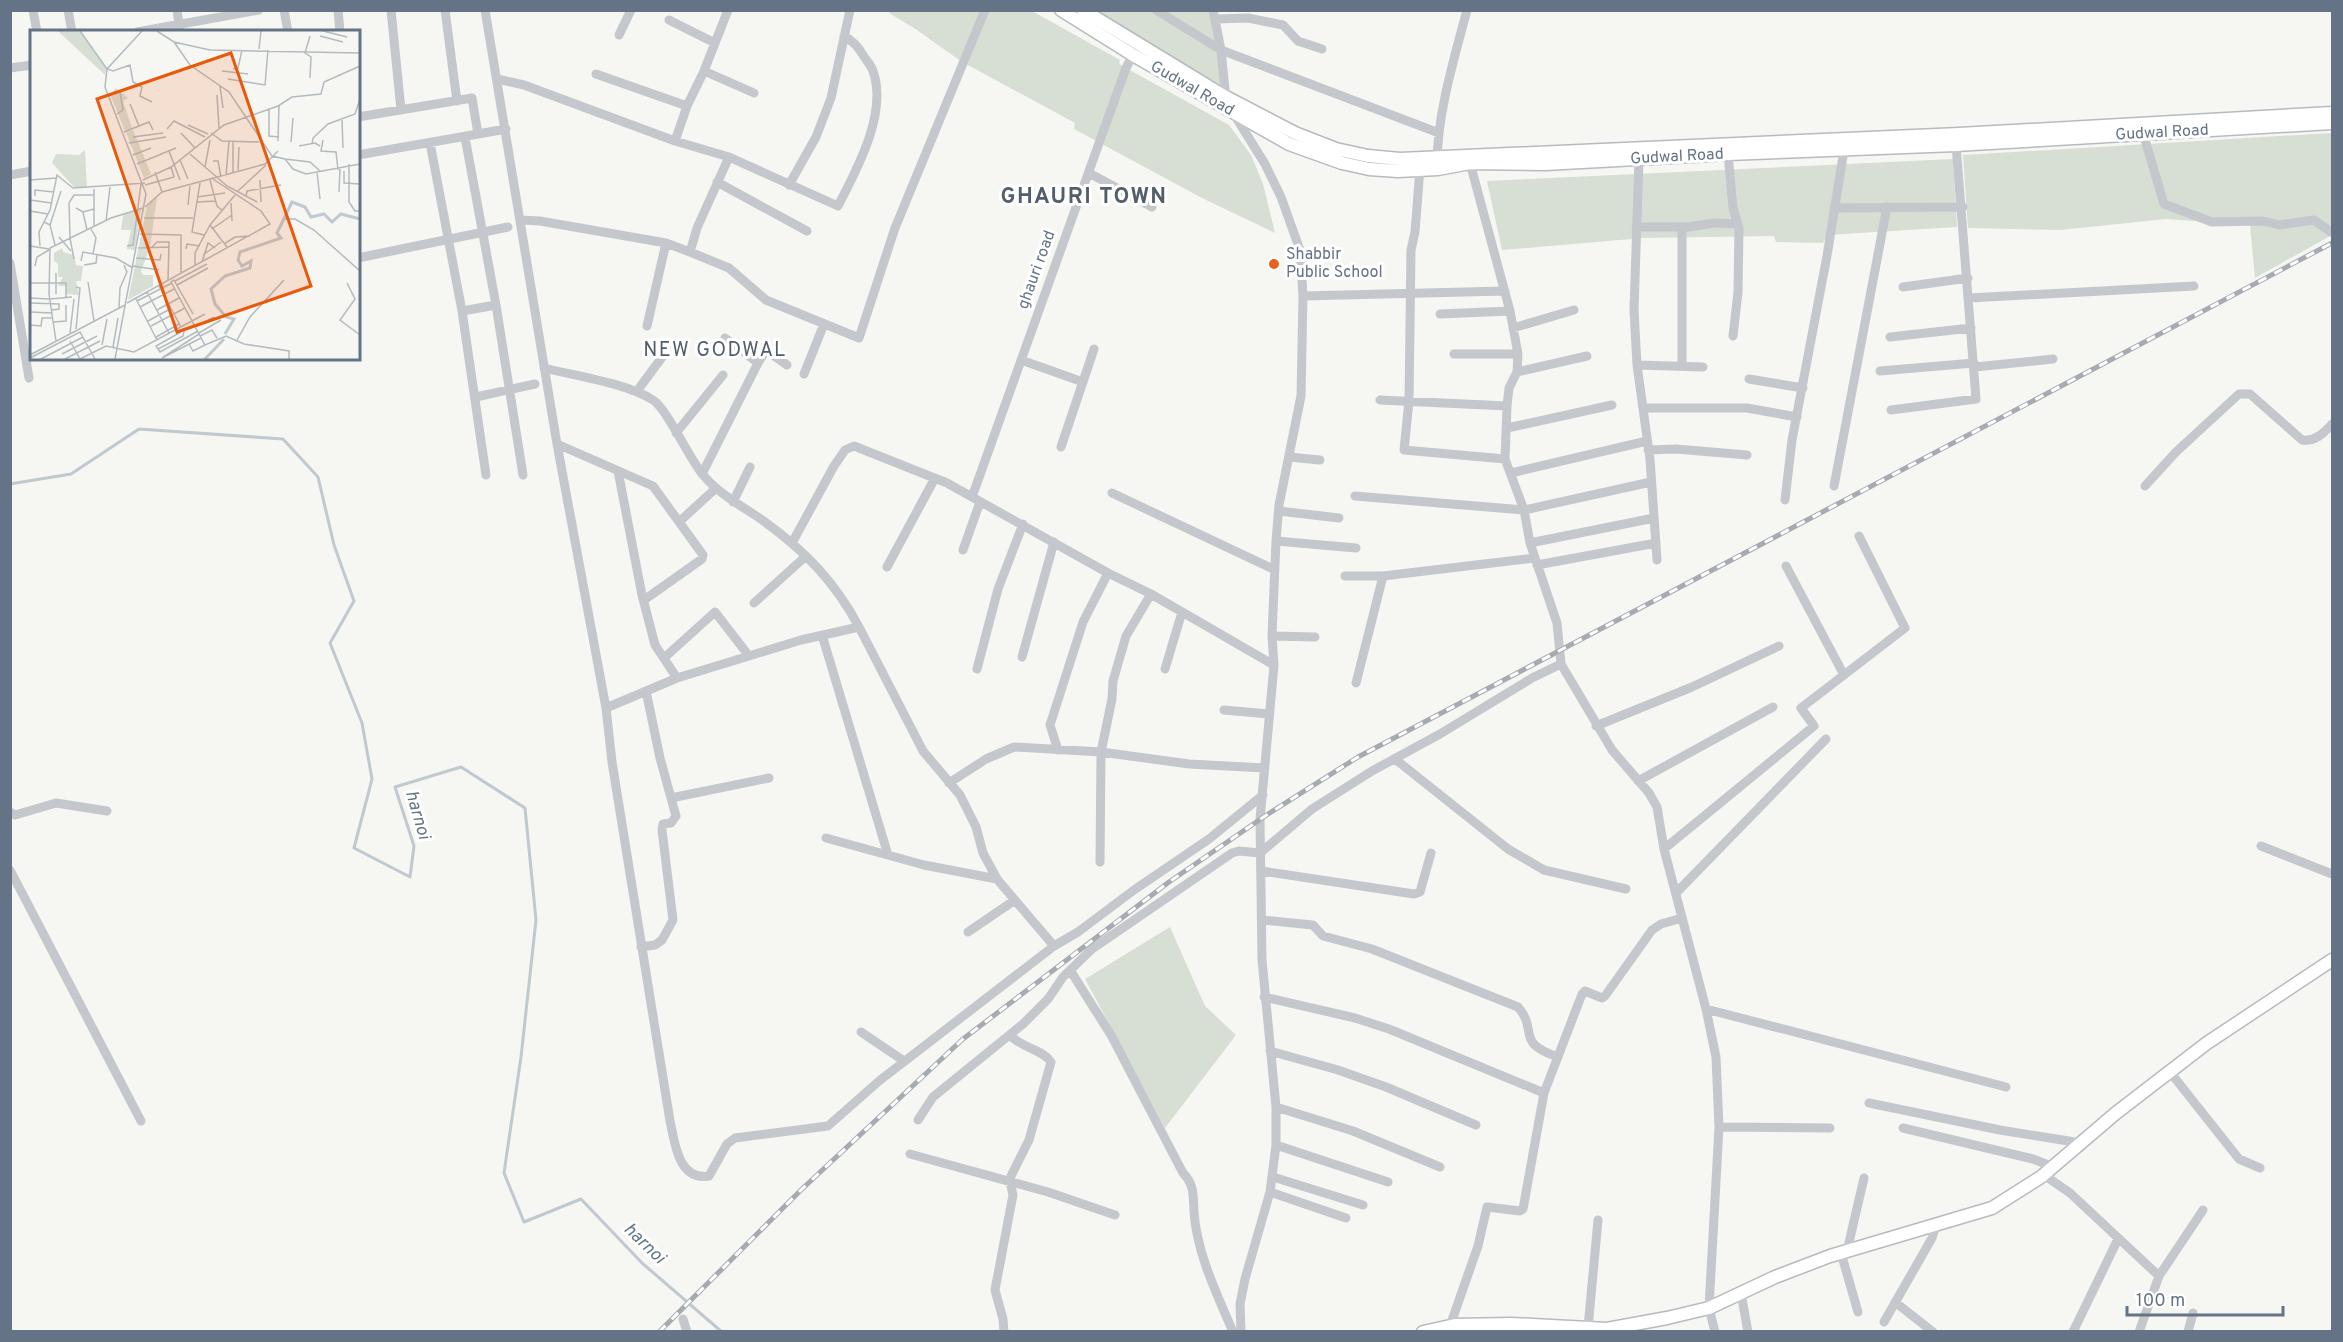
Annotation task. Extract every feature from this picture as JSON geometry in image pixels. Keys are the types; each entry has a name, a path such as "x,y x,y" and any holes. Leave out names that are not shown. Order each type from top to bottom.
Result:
{"main road":[{"name":"Gudwal Road","path":"1061,10 1133,55 1227,104 1295,133 1336,149 1368,156 1437,163 1545,164 1956,145 2332,123"},
{"name":"Gudwal Road","path":"1083,10 1289,144 1323,157 1369,169 1398,171 1437,163 2332,113"},
{"path":"1423,1332 1450,1326 1512,1324 1607,1329 1667,1318 1709,1308 1775,1277 1844,1252 1992,1208 2049,1171 2207,1043 2332,958"}],"street":[{"path":"33,10 37,30"},
{"path":"68,10 72,30"},
{"path":"177,10 180,28"},
{"path":"158,30 180,28 230,13 259,10"},
{"path":"284,10 288,30"},
{"path":"338,10 340,30"},
{"path":"391,10 401,110"},
{"path":"445,10 457,101"},
{"path":"485,10 557,444 606,708 612,762 641,946 670,1121 679,1161 692,1174 702,1178 709,1176 727,1144 735,1138 828,1126 904,1061 1054,946 1078,932 1134,890 1209,839 1263,795"},
{"path":"619,35 631,10"},
{"path":"675,141 687,106 716,43 728,10"},
{"path":"789,185 816,137 831,98 850,10"},
{"path":"521,220 540,221 666,243 729,268 766,300 859,338 895,228 985,10"},
{"path":"1156,10 1221,50 1439,133"},
{"path":"1437,163 1439,133 1452,67 1467,10"},
{"path":"1241,1332 1240,1304 1270,1192 1276,1145 1276,1107 1264,997 1260,819 1274,665 1272,636 1276,541 1279,510 1301,396 1303,296 1300,250 1281,196 1265,164 1227,104 1221,50 1214,15 1248,18 1283,25 1298,41 1322,49"},
{"path":"669,20 716,43"},
{"path":"497,79 524,85 675,141 729,158 838,206 858,167 868,141 874,122 876,104 873,70 857,45 844,36"},
{"name":"ghauri road","path":"963,550 976,499 1021,360 1133,55"},
{"path":"10,68 30,65"},
{"path":"704,71 754,93"},
{"path":"596,74 687,106"},
{"path":"360,117 472,98 478,134"},
{"path":"360,154 506,129"},
{"path":"2143,134 2164,204 2212,222 2263,221 2279,225 2314,220 2331,232"},
{"path":"465,137 496,306 523,475"},
{"path":"430,143 462,311 486,475"},
{"path":"1891,410 1976,399 1963,207 1956,145"},
{"path":"1785,500 1797,417 1844,150"},
{"path":"1728,154 1733,208 1740,228 1738,292 1733,336"},
{"path":"690,252 717,182 729,158"},
{"path":"1639,159 1634,310 1637,365 1648,445 1657,560"},
{"path":"1470,164 1505,291 1518,354 1517,372 1509,388 1506,406 1505,459 1524,510 1530,543 1557,623 1561,664 1582,697 1596,726 1656,807 1664,849 1716,1057 1719,1127 1709,1308 1715,1332"},
{"path":"1420,168 1415,232 1411,250 1409,401 1404,450 1505,459"},
{"path":"10,175 30,171"},
{"path":"1089,173 1152,207"},
{"path":"717,182 807,231"},
{"path":"1834,486 1887,207"},
{"path":"1834,208 1963,207"},
{"path":"1636,227 1738,224"},
{"path":"360,258 508,227"},
{"path":"1682,227 1682,366"},
{"path":"647,326 666,243"},
{"path":"10,263 15,323 29,378"},
{"path":"1903,287 1968,278"},
{"path":"1969,298 2194,286"},
{"path":"1303,296 1505,291"},
{"path":"462,311 496,306"},
{"path":"1513,328 1574,310"},
{"path":"1440,314 1510,311"},
{"path":"804,374 824,324"},
{"path":"1890,337 1971,328"},
{"path":"724,338 758,363"},
{"path":"1061,447 1094,349"},
{"path":"702,474 766,350 787,365"},
{"path":"1454,354 1518,354"},
{"path":"637,391 663,356"},
{"path":"1517,372 1587,356"},
{"path":"1880,371 2053,359"},
{"path":"1021,360 1083,382"},
{"path":"1637,365 1703,367"},
{"path":"544,368 637,391 656,402 702,474 715,489 792,543 830,581 859,627 922,751 960,795 976,827 983,853 997,879 1054,946"},
{"path":"676,433 723,375"},
{"path":"1749,379 1803,388"},
{"path":"476,397 535,384"},
{"path":"2145,486 2176,452 2238,394 2250,394 2302,440 2307,441 2323,434 2332,424"},
{"path":"1380,400 1506,406"},
{"path":"1507,428 1612,405"},
{"path":"1643,408 1747,408 1797,417"},
{"path":"557,444 653,486 703,555 702,559 644,600"},
{"path":"1510,473 1648,445 1747,455"},
{"path":"792,543 834,466 845,450 854,446 935,477 1108,573 1151,594 1274,665"},
{"path":"1289,457 1320,460"},
{"path":"734,502 750,467"},
{"path":"618,471 655,645 677,678"},
{"path":"887,567 935,477"},
{"path":"1355,496 1524,510 1651,482"},
{"path":"679,522 715,489"},
{"path":"1112,493 1274,569"},
{"path":"1279,510 1339,518"},
{"path":"1530,543 1654,518"},
{"path":"977,669 998,589 1023,524"},
{"path":"1664,849 1814,726 1801,708 1905,628 1859,536"},
{"path":"1276,541 1356,548"},
{"path":"1022,657 1054,542"},
{"path":"1345,576 1383,576 1536,562 1656,543"},
{"path":"754,603 806,556"},
{"path":"1786,566 1844,675"},
{"path":"1058,750 1050,725 1083,622 1108,573"},
{"path":"1356,683 1383,576"},
{"path":"1100,862 1101,752 1112,699 1113,681 1125,636 1151,594"},
{"path":"664,658 715,612 749,656"},
{"path":"1165,669 1182,612"},
{"path":"606,708 677,678 822,635 859,627"},
{"path":"822,635 888,855"},
{"path":"1272,636 1315,638"},
{"path":"1596,726 1692,687 1779,646"},
{"path":"918,1120 933,1097 1010,1035 1048,999 1070,970 1092,950 1130,922 1232,853 1239,851 1260,853 1312,809 1532,678 1561,664"},
{"path":"641,946 655,945 662,940 673,920 662,831 663,824 675,819 646,691"},
{"path":"1638,780 1773,707"},
{"path":"1224,710 1269,714"},
{"path":"1676,893 1826,739"},
{"path":"949,783 1003,750 1027,746 1101,752 1189,764 1265,768"},
{"path":"1395,759 1508,849 1534,866 1626,889"},
{"path":"671,798 768,778"},
{"path":"10,812 15,814 56,803 107,811"},
{"path":"826,838 924,865 997,879"},
{"path":"2262,846 2332,874"},
{"path":"1262,872 1414,894 1420,892 1431,853"},
{"path":"10,870 141,1121"},
{"path":"968,932 1015,900"},
{"path":"1450,1326 1478,1246 1487,1207 1520,1211 1523,1209 1544,1093 1582,994 1585,991 1602,998 1605,996 1652,930 1661,924 1682,918"},
{"path":"1262,920 1313,925 1323,936 1372,949 1518,1007 1522,1012 1532,1045 1558,1057"},
{"path":"1070,970 1111,1035 1150,1113 1183,1173 1190,1180 1194,1214 1205,1266 1233,1332"},
{"path":"1264,997 1355,1018 1389,1029 1544,1093"},
{"path":"1706,1010 2006,1087"},
{"path":"861,1032 904,1061"},
{"path":"1004,1332 995,1290 1013,1195 1010,1182 1029,1140 1051,1062 1048,1058 1022,1046 1010,1035"},
{"path":"1270,1051 1338,1070 1386,1087 1476,1125"},
{"path":"2170,1072 2239,1159 2260,1168"},
{"path":"1869,1103 2000,1130 2081,1143"},
{"path":"1276,1107 1353,1131 1440,1167"},
{"path":"1719,1127 1830,1128"},
{"path":"1903,1128 2033,1160 2049,1171 2159,1276"},
{"path":"1276,1145 1388,1182"},
{"path":"910,1154 1115,1215"},
{"path":"1273,1177 1363,1205"},
{"path":"1858,1312 1844,1252 1864,1178"},
{"path":"1270,1192 1346,1218"},
{"path":"2139,1332 2159,1276 2203,1210"},
{"path":"1588,1328 1598,1220"},
{"path":"1884,1322 1932,1238 1936,1225"},
{"path":"2073,1332 2118,1239"},
{"path":"1741,1293 1748,1332"},
{"path":"1895,1302 1933,1332"},
{"path":"2188,1332 2193,1313"},
{"path":"683,1319 687,1332"}],"shaded area":[{"path":"890,10 983,11 962,62 889,13"},
{"path":"989,11 1032,11 1120,60 1119,64 1229,125 1251,155 1263,184 1275,233 1202,198 1074,129 1075,123 966,64"},
{"path":"1093,11 1213,11 1224,81 1219,84"},
{"path":"2332,133 2332,235 2255,278 2250,225 2166,219 2060,230 1968,228 1963,155"},
{"path":"1953,159 1957,227 1827,235 1823,243 1776,242 1774,236 1643,238 1502,250 1487,181"},
{"path":"1170,927 1205,1006 1236,1035 1165,1128 1085,979"}],"waterway":[{"name":"harnoi","path":"10,484 71,474 139,429 283,439 318,477 334,545 354,601 330,643 362,723 372,779 354,848 410,877 414,846 395,787 461,767 525,808 536,920 521,1057 504,1173 524,1222 581,1199 642,1263 722,1332"}],"railway":[{"path":"659,1332 802,1189 963,1039 1169,882 1268,814 1358,757 2332,243"}],"place":[{"name":"Shabbir Public School","path":"1274,264"}],"district":[{"name":"GHAURI TOWN","path":"1084,197"},
{"name":"NEW GODWAL","path":"715,351"}]}
